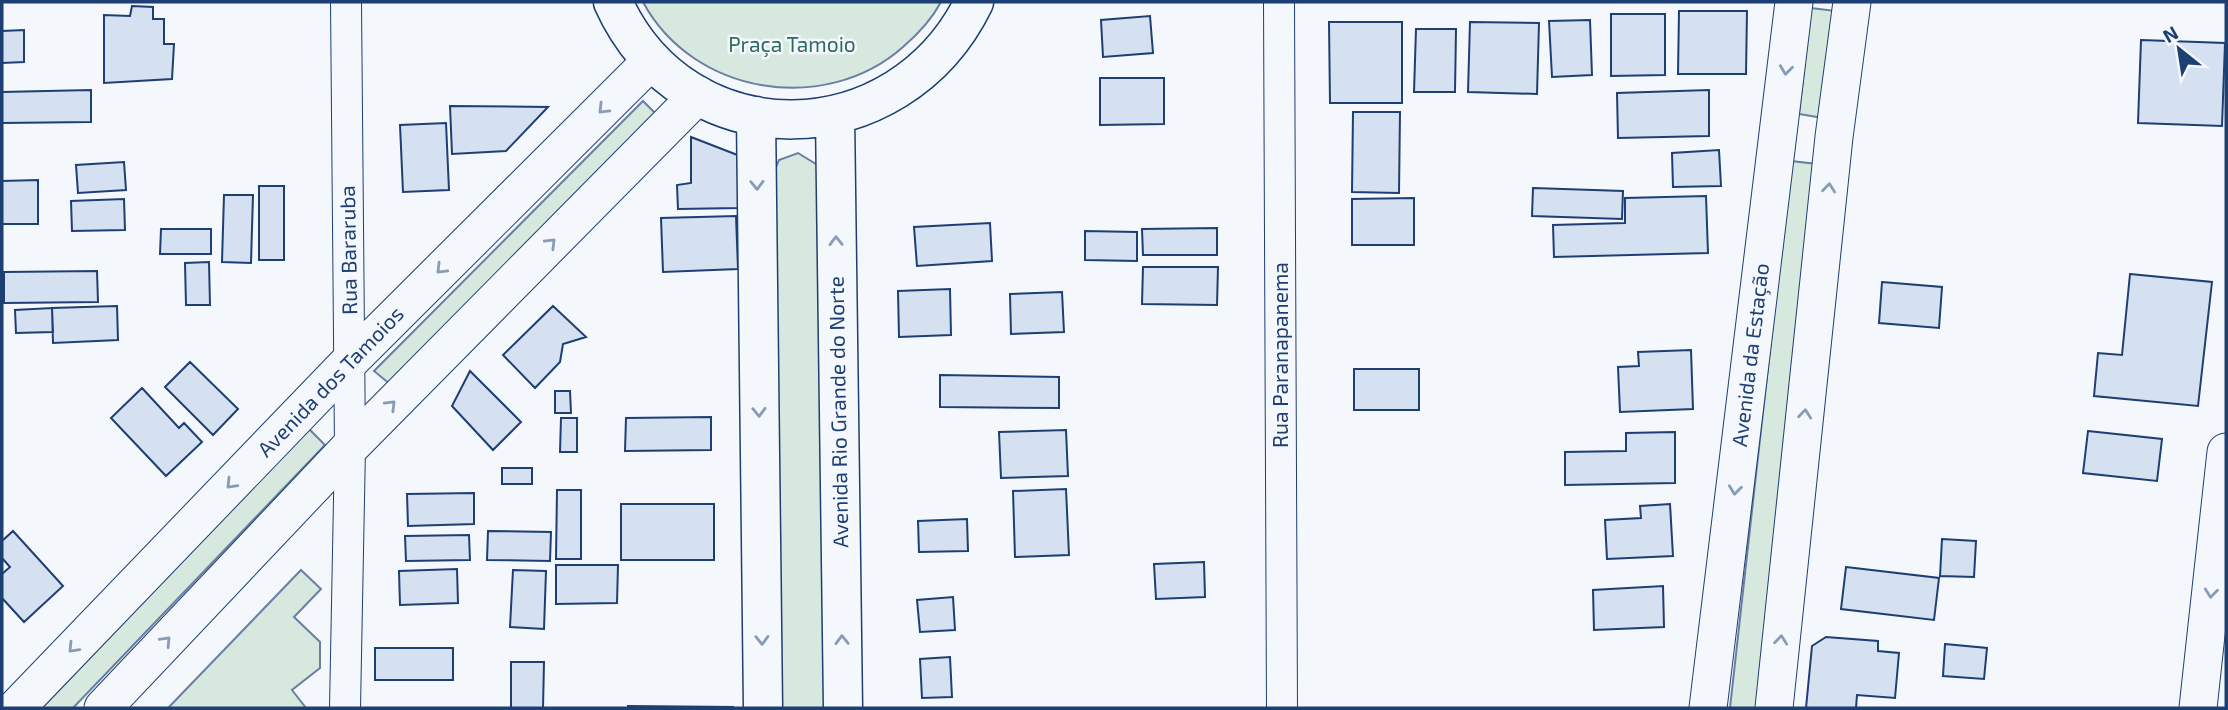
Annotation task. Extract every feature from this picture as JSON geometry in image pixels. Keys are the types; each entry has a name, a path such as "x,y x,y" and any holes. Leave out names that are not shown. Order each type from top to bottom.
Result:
{"main road":[{"path":"613,2 623,24 651,61 673,80 726,108 756,117 782,120 835,115 861,108 887,96 911,81 951,42 974,2"},
{"name":"Avenida Rio Grande do Norte","path":"835,115 843,708"},
{"path":"756,117 763,708"}],"street":[{"name":"Rua Bararuba","path":"345,708 350,360 346,2"},
{"name":"Rua Paranapanema","path":"1279,2 1282,708"},
{"name":"Avenida da Estação","path":"1709,708 1794,2"},
{"path":"1774,708 1834,137 1852,2"},
{"name":"Avenida dos Tamoios","path":"16,708 350,360 651,61"},
{"path":"103,708 349,447 698,95"},
{"path":"1779,132 1834,137"},
{"path":"2198,708 2226,452"}],"green space":[{"name":"Praça Tamoio","path":"643,2 941,2 914,37 871,69 836,82 800,88 762,85 727,75 694,58 665,33"},
{"path":"1811,8 1836,11 1823,118 1799,114"},
{"path":"643,101 658,116 391,385 374,371"},
{"path":"798,153 824,169 824,708 774,708 772,176 779,160"},
{"path":"1791,161 1817,164 1756,708 1730,708"},
{"path":"309,429 325,445 73,708 42,708"},
{"path":"301,570 321,589 294,617 320,642 320,668 292,690 306,708 168,708"}],"building":[{"path":"132,6 153,7 153,19 164,19 164,44 174,44 172,79 104,83 104,15 130,16"},
{"path":"1679,11 1747,11 1746,74 1678,74"},
{"path":"1611,14 1665,14 1665,75 1611,76"},
{"path":"1150,16 1153,53 1103,57 1101,20"},
{"path":"1590,20 1592,75 1552,77 1549,21"},
{"path":"1329,22 1402,22 1402,103 1330,103"},
{"path":"1470,22 1539,23 1537,94 1468,92"},
{"path":"1416,29 1456,29 1455,92 1414,92"},
{"path":"24,30 24,62 2,63 2,31"},
{"path":"2141,40 2225,43 2222,126 2138,123"},
{"path":"1100,78 1164,78 1164,124 1100,125"},
{"path":"91,90 91,122 2,123 2,92"},
{"path":"1709,90 1709,136 1618,138 1617,93"},
{"path":"450,106 548,107 506,151 452,154"},
{"path":"1353,112 1400,112 1399,193 1352,192"},
{"path":"446,123 449,190 403,192 400,125"},
{"path":"691,137 740,156 739,208 678,209 677,185 691,183"},
{"path":"1719,150 1721,186 1673,187 1672,153"},
{"path":"124,162 126,190 78,193 76,165"},
{"path":"38,180 38,224 2,224 2,181"},
{"path":"259,186 284,186 284,260 259,260"},
{"path":"1533,188 1623,191 1622,219 1532,216"},
{"path":"224,195 253,195 251,263 222,262"},
{"path":"1706,196 1708,253 1554,257 1553,225 1625,223 1625,198"},
{"path":"1414,198 1414,245 1352,245 1352,199"},
{"path":"124,199 125,230 72,231 71,201"},
{"path":"736,216 738,269 663,272 661,218"},
{"path":"990,223 992,261 917,266 914,227"},
{"path":"1217,228 1217,255 1143,255 1142,229"},
{"path":"161,229 211,229 211,254 160,254"},
{"path":"1085,231 1137,232 1137,261 1085,260"},
{"path":"209,262 210,305 186,305 185,263"},
{"path":"1143,267 1218,267 1217,305 1142,304"},
{"path":"97,271 98,302 4,303 4,272"},
{"path":"2130,274 2212,282 2198,406 2094,396 2098,353 2122,355"},
{"path":"1882,282 1942,287 1939,328 1879,323"},
{"path":"950,289 951,335 899,337 898,291"},
{"path":"1062,292 1064,332 1011,334 1010,294"},
{"path":"117,306 118,340 53,343 52,308"},
{"path":"553,306 586,337 563,344 560,362 535,388 503,355"},
{"path":"52,308 53,332 16,333 15,310"},
{"path":"1691,350 1693,409 1620,412 1618,367 1639,366 1638,352"},
{"path":"190,362 238,409 213,435 165,387"},
{"path":"1354,369 1419,369 1419,410 1354,410"},
{"path":"470,371 521,422 493,450 452,406"},
{"path":"940,375 1059,377 1059,408 940,407"},
{"path":"142,388 179,428 184,423 202,442 166,476 111,418"},
{"path":"555,391 570,391 571,413 555,413"},
{"path":"711,417 711,450 625,451 626,418"},
{"path":"561,418 577,418 577,452 560,452"},
{"path":"1066,430 1068,476 1001,478 999,432"},
{"path":"2088,431 2162,439 2157,481 2083,473"},
{"path":"1675,432 1675,483 1565,485 1565,452 1626,451 1626,433"},
{"path":"502,468 532,468 532,484 502,484"},
{"path":"1066,489 1069,555 1015,557 1013,491"},
{"path":"557,490 581,490 581,559 556,559"},
{"path":"474,493 474,524 408,526 407,494"},
{"path":"621,504 714,504 714,560 621,560"},
{"path":"1670,504 1673,556 1607,559 1605,520 1641,518 1640,506"},
{"path":"967,519 968,551 919,552 918,521"},
{"path":"13,531 63,586 24,622 2,598 2,574 10,567 2,558 2,541"},
{"path":"488,531 551,532 550,561 487,560"},
{"path":"469,535 470,560 406,561 405,536"},
{"path":"1942,539 1976,541 1974,577 1940,576"},
{"path":"1204,562 1205,597 1156,599 1154,564"},
{"path":"556,565 618,565 617,603 556,604"},
{"path":"1846,567 1939,578 1934,620 1841,609"},
{"path":"457,569 458,603 400,605 399,571"},
{"path":"513,570 546,571 544,629 510,627"},
{"path":"1663,586 1664,627 1594,630 1593,590"},
{"path":"953,597 955,630 920,632 917,600"},
{"path":"1826,637 1878,641 1878,651 1899,653 1895,698 1857,695 1856,708 1806,708 1812,646"},
{"path":"1945,644 1987,648 1984,679 1943,676"},
{"path":"375,648 453,648 453,680 375,680"},
{"path":"950,657 952,697 922,698 920,659"},
{"path":"511,662 544,662 543,708 511,708"},
{"path":"733,707 733,708 628,708"}]}
